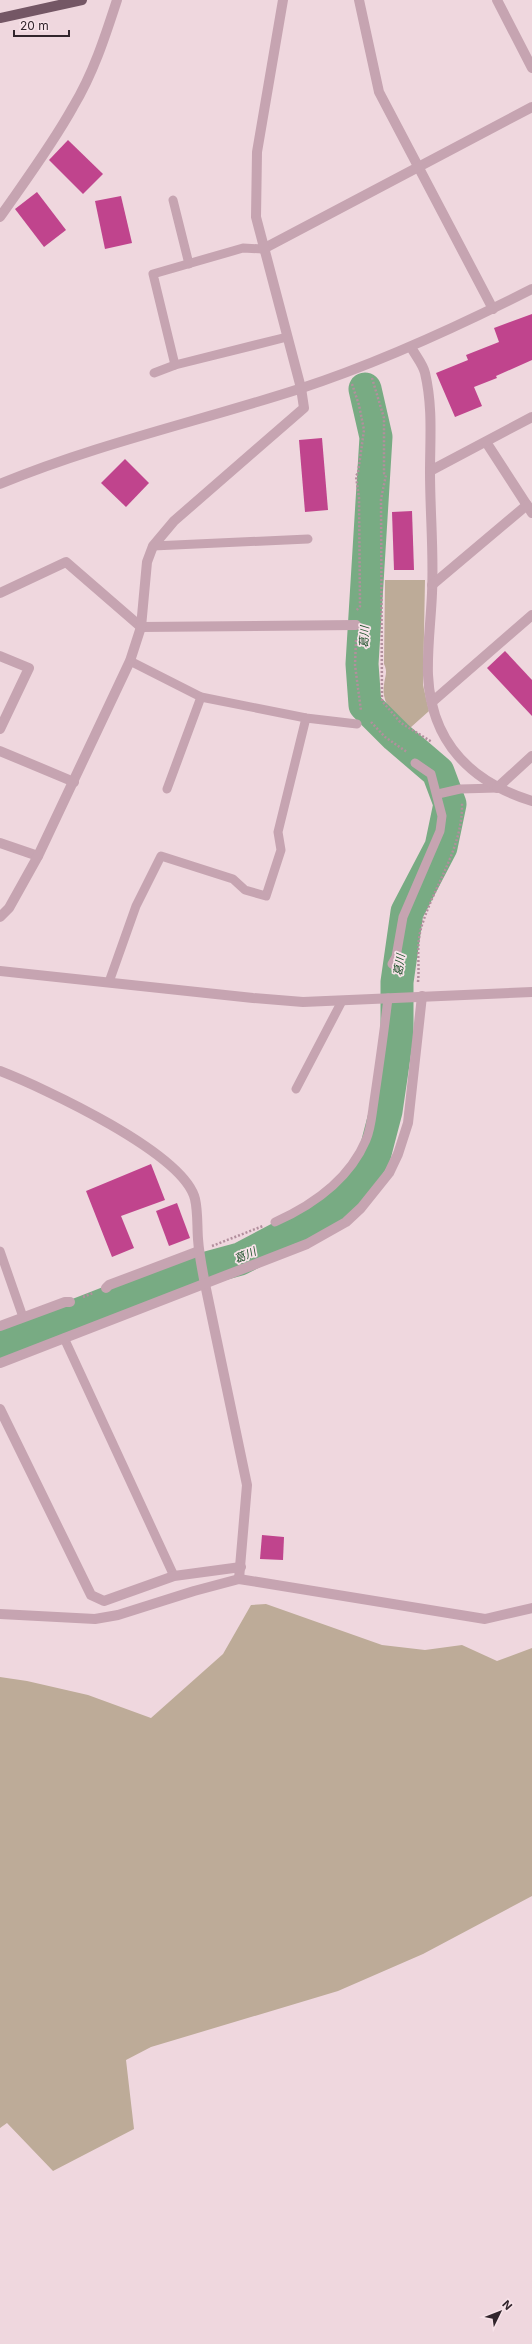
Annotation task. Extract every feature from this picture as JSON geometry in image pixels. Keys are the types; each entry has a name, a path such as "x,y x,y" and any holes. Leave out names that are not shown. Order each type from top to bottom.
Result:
{"main road":[{"path":"0,18 82,0"}],"street":[{"path":"0,216 51,144 74,106 101,50 117,0"},
{"path":"0,917 9,908 38,856 130,661 141,627 147,562 153,546 174,521 304,408 301,388 263,249 256,217 257,152 283,0"},
{"path":"359,0 379,92 493,309"},
{"path":"497,0 532,68"},
{"path":"263,249 532,107"},
{"path":"0,484 45,465 301,388 411,346 493,309 532,289"},
{"path":"411,346 425,372 432,422 430,471 432,585 428,675 432,702 440,727 452,748 473,772 497,788 532,801"},
{"path":"430,471 532,417"},
{"path":"432,585 529,509 486,442"},
{"path":"0,593 66,562 141,627 356,625"},
{"path":"432,702 532,615"},
{"path":"0,656 29,668 0,729"},
{"path":"0,751 74,782"},
{"path":"497,788 532,756"},
{"path":"0,843 38,856"},
{"path":"0,971 302,1002 532,992"},
{"path":"0,1363 307,1244 328,1234 346,1222 389,1174 405,1138 422,996"},
{"path":"0,1071 72,1103 138,1141 172,1166 195,1199 199,1252 247,1486 240,1580"},
{"path":"106,1288 109,1285 199,1252"},
{"path":"0,1326 65,1302 70,1302"},
{"path":"0,1409 91,1595 104,1601 174,1576 241,1567"},
{"path":"0,1614 94,1619 118,1616 194,1591 240,1580 485,1619 532,1608"}],"lane":[{"path":"173,200 189,264"},
{"path":"175,365 153,274 243,248 263,249"},
{"path":"154,373 175,365 287,337"},
{"path":"153,546 308,539"},
{"path":"130,661 201,697 306,718 360,722"},
{"path":"167,789 201,697"},
{"path":"109,982 136,906 161,856 233,879 245,890 266,896 281,850 278,832 306,718"},
{"path":"392,964 396,957 403,917 440,831 442,816 438,794 432,774 415,762"},
{"path":"438,794 460,789 497,788"},
{"path":"275,1222 305,1207 330,1189 354,1162 367,1139 379,1072 389,998"},
{"path":"296,1089 342,1001"},
{"path":"0,1251 24,1317"},
{"path":"64,1338 174,1576"}],"path":[{"path":"372,378 384,418 384,473 386,476 381,499 382,701 400,723 437,746"},
{"path":"352,384 359,405 364,430 358,473 356,476 359,498 360,606 355,611 356,666 362,713"},
{"path":"360,722 371,722 385,737 415,758 415,762"},
{"path":"422,996 418,990 419,969 417,967 417,949 422,923 462,827 463,804 460,789"},
{"path":"199,1252 275,1222"},
{"path":"70,1302 106,1288"}],"shaded area":[{"path":"385,580 425,580 423,685 429,711 410,728 394,715 385,698"},
{"path":"266,1604 382,1645 425,1650 462,1645 497,1661 532,1648 532,1896 423,1954 338,1991 151,2047 126,2060 134,2129 53,2171 7,2123 0,2128 0,1677 27,1681 88,1695 151,1718 223,1654 251,1605"}],"building":[{"path":"68,140 103,174 83,194 49,160"},
{"path":"37,192 66,230 44,247 15,209"},
{"path":"121,196 132,243 105,249 95,201"},
{"path":"532,314 532,360 496,376 497,378 474,387 482,406 455,417 436,373 468,360 466,355 499,342 494,328"},
{"path":"322,438 328,510 305,512 299,440"},
{"path":"125,459 149,483 126,507 101,483"},
{"path":"412,511 414,570 394,570 392,512"},
{"path":"505,651 532,680 532,716 487,668"},
{"path":"151,1164 165,1200 121,1216 134,1248 112,1257 86,1191"},
{"path":"177,1203 190,1238 169,1246 156,1211"},
{"path":"262,1535 284,1537 283,1560 260,1559"}],"waterway":[{"name":"葛川","path":"0,1345 174,1277 240,1259 295,1230 338,1203 355,1187 374,1157 386,1111 397,1036 397,982 407,912 441,847 450,804 438,772 396,736 365,705 362,664 376,437 365,389"}]}
